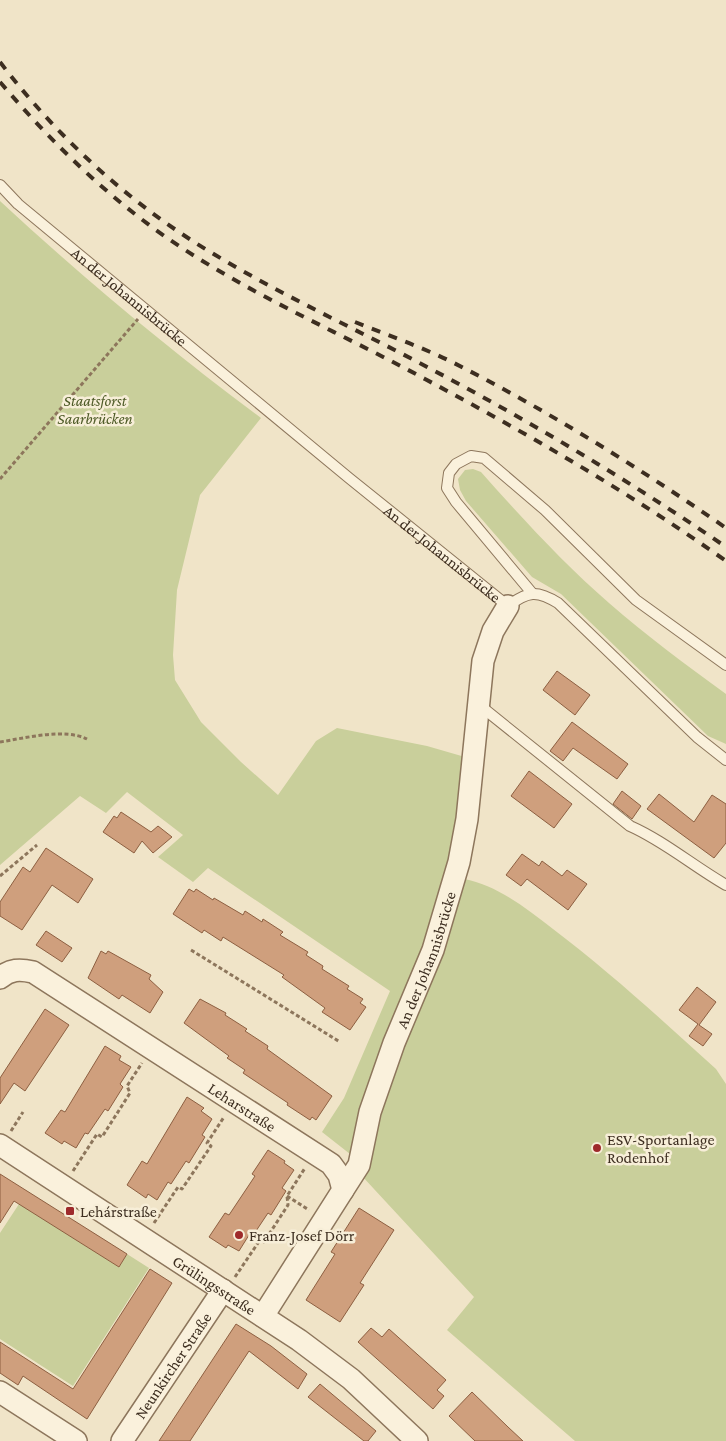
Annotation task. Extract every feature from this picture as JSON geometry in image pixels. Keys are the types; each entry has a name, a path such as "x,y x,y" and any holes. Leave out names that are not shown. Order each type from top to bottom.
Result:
{"street":[{"name":"An der Johannisbrücke","path":"343,1190 359,1164 370,1112 394,1043 433,950 459,862 468,819 483,661 493,631 508,606"},
{"name":"Leharstraße","path":"0,978 20,969 32,972 331,1164 339,1175 343,1190"},
{"name":"Grülingsstraße","path":"0,1145 263,1316 351,1379 417,1441"},
{"path":"263,1316 343,1190"},
{"name":"Neunkircher Straße","path":"122,1441 223,1290"},
{"path":"0,1392 76,1441"}],"lane":[{"name":"An der Johannisbrücke","path":"0,184 18,204 145,310 508,606"},
{"path":"532,593 456,502 447,488 449,473 456,464 471,456 484,458 508,477 636,600 726,665"},
{"path":"508,606 519,598 532,593 547,596 558,603 696,737 726,760"},
{"path":"478,704 630,826 654,836 695,867 726,885"}],"path":[{"path":"0,479 145,310"},
{"path":"0,742 31,737 76,734 87,739"},
{"path":"0,876 37,845"},
{"path":"191,950 340,1042"},
{"path":"63,1185 98,1134 102,1137 130,1093 127,1086 152,1048"},
{"path":"144,1238 178,1187 182,1189 211,1146 207,1143 235,1101"},
{"path":"223,1290 260,1240 264,1242 288,1205 287,1196 315,1153"},
{"path":"287,1196 324,1220"}],"green space":[{"name":"Staatsforst Saarbrücken","path":"0,201 128,313 261,418 200,495 177,590 173,655 175,680 201,722 241,762 278,795 316,741 337,728 427,746 465,757 464,879 500,892 533,914 574,946 636,997 716,1069 726,1084 726,1441 575,1441 447,1330 474,1297 349,1162 350,1154 322,1132 344,1098 390,991 208,868 193,882 158,857 183,835 127,792 106,813 80,796 0,865"},
{"path":"473,469 481,472 527,523 592,588 666,650 726,694 726,744 708,736 561,594 532,577 466,501 460,490 458,479 465,470"},
{"path":"19,1204 119,1267 127,1254 149,1268 73,1386 0,1339 0,1233"}],"building":[{"path":"557,671 590,695 575,715 543,690"},
{"path":"572,722 628,764 617,779 573,748 563,761 550,751"},
{"path":"529,771 572,804 554,828 511,796"},
{"path":"622,791 641,806 632,819 613,804"},
{"path":"659,794 694,822 712,795 726,804 726,843 714,858 647,809"},
{"path":"121,812 151,832 158,826 172,837 153,853 142,841 134,853 103,832 114,816 117,818"},
{"path":"46,848 93,879 78,903 52,885 22,930 0,916 0,902 23,867 30,872"},
{"path":"522,854 539,866 542,861 562,876 567,870 587,884 568,910 527,879 521,886 506,875"},
{"path":"189,889 194,892 196,889 243,915 245,911 262,922 263,919 283,932 280,935 308,952 306,955 323,966 322,969 349,986 347,989 363,999 360,1003 366,1007 350,1030 322,1012 325,1008 282,977 284,975 223,937 221,941 204,930 202,933 173,914"},
{"path":"46,931 72,948 62,962 36,945"},
{"path":"101,951 106,954 108,951 151,975 149,979 163,992 150,1013 122,995 119,999 88,978"},
{"path":"697,987 716,1002 699,1025 712,1034 703,1046 689,1036 698,1024 679,1010"},
{"path":"200,999 226,1013 225,1015 247,1029 245,1031 268,1046 267,1049 332,1096 316,1120 312,1117 310,1120 243,1073 245,1070 227,1058 229,1056 184,1023"},
{"path":"45,1009 69,1025 25,1091 14,1083 0,1104 0,1078"},
{"path":"105,1046 121,1056 119,1060 131,1067 120,1084 123,1087 108,1111 105,1109 88,1134 85,1133 76,1148 64,1141 62,1144 45,1133 61,1110 65,1112"},
{"path":"187,1097 204,1108 201,1111 212,1119 202,1135 205,1137 189,1163 186,1161 171,1184 168,1182 157,1200 148,1194 146,1198 127,1185 142,1161 147,1164"},
{"path":"268,1150 285,1161 284,1163 294,1170 282,1188 286,1191 271,1215 268,1213 252,1237 249,1235 239,1251 228,1245 226,1248 209,1237 225,1213 229,1215 255,1176 252,1174"},
{"path":"0,1174 127,1254 119,1267 14,1201 0,1223"},
{"path":"359,1208 394,1230 360,1283 364,1285 340,1322 306,1300 335,1254 331,1252"},
{"path":"150,1269 172,1283 87,1419 23,1376 18,1385 0,1373 0,1342 73,1389"},
{"path":"236,1324 271,1346 307,1374 298,1389 249,1351 190,1441 159,1441"},
{"path":"371,1328 382,1337 389,1329 446,1380 437,1390 444,1396 433,1409 358,1342"},
{"path":"320,1384 376,1431 368,1441 364,1441 308,1397"},
{"path":"472,1392 523,1441 475,1441 449,1416"}],"railway":[{"path":"0,62 46,117 97,168 152,213 182,234 266,284 507,410 618,476 726,547"},
{"path":"0,82 54,142 93,179 134,214 188,252 254,291 391,361 502,421 616,488 726,561"},
{"path":"355,322 415,345 486,379 625,461 726,528"}],"place":[{"name":"ESV-Sportanlage Rodenhof","path":"597,1148"},
{"name":"Lehárstraße","path":"70,1211"},
{"name":"Franz-Josef Dörr","path":"239,1235"}]}
